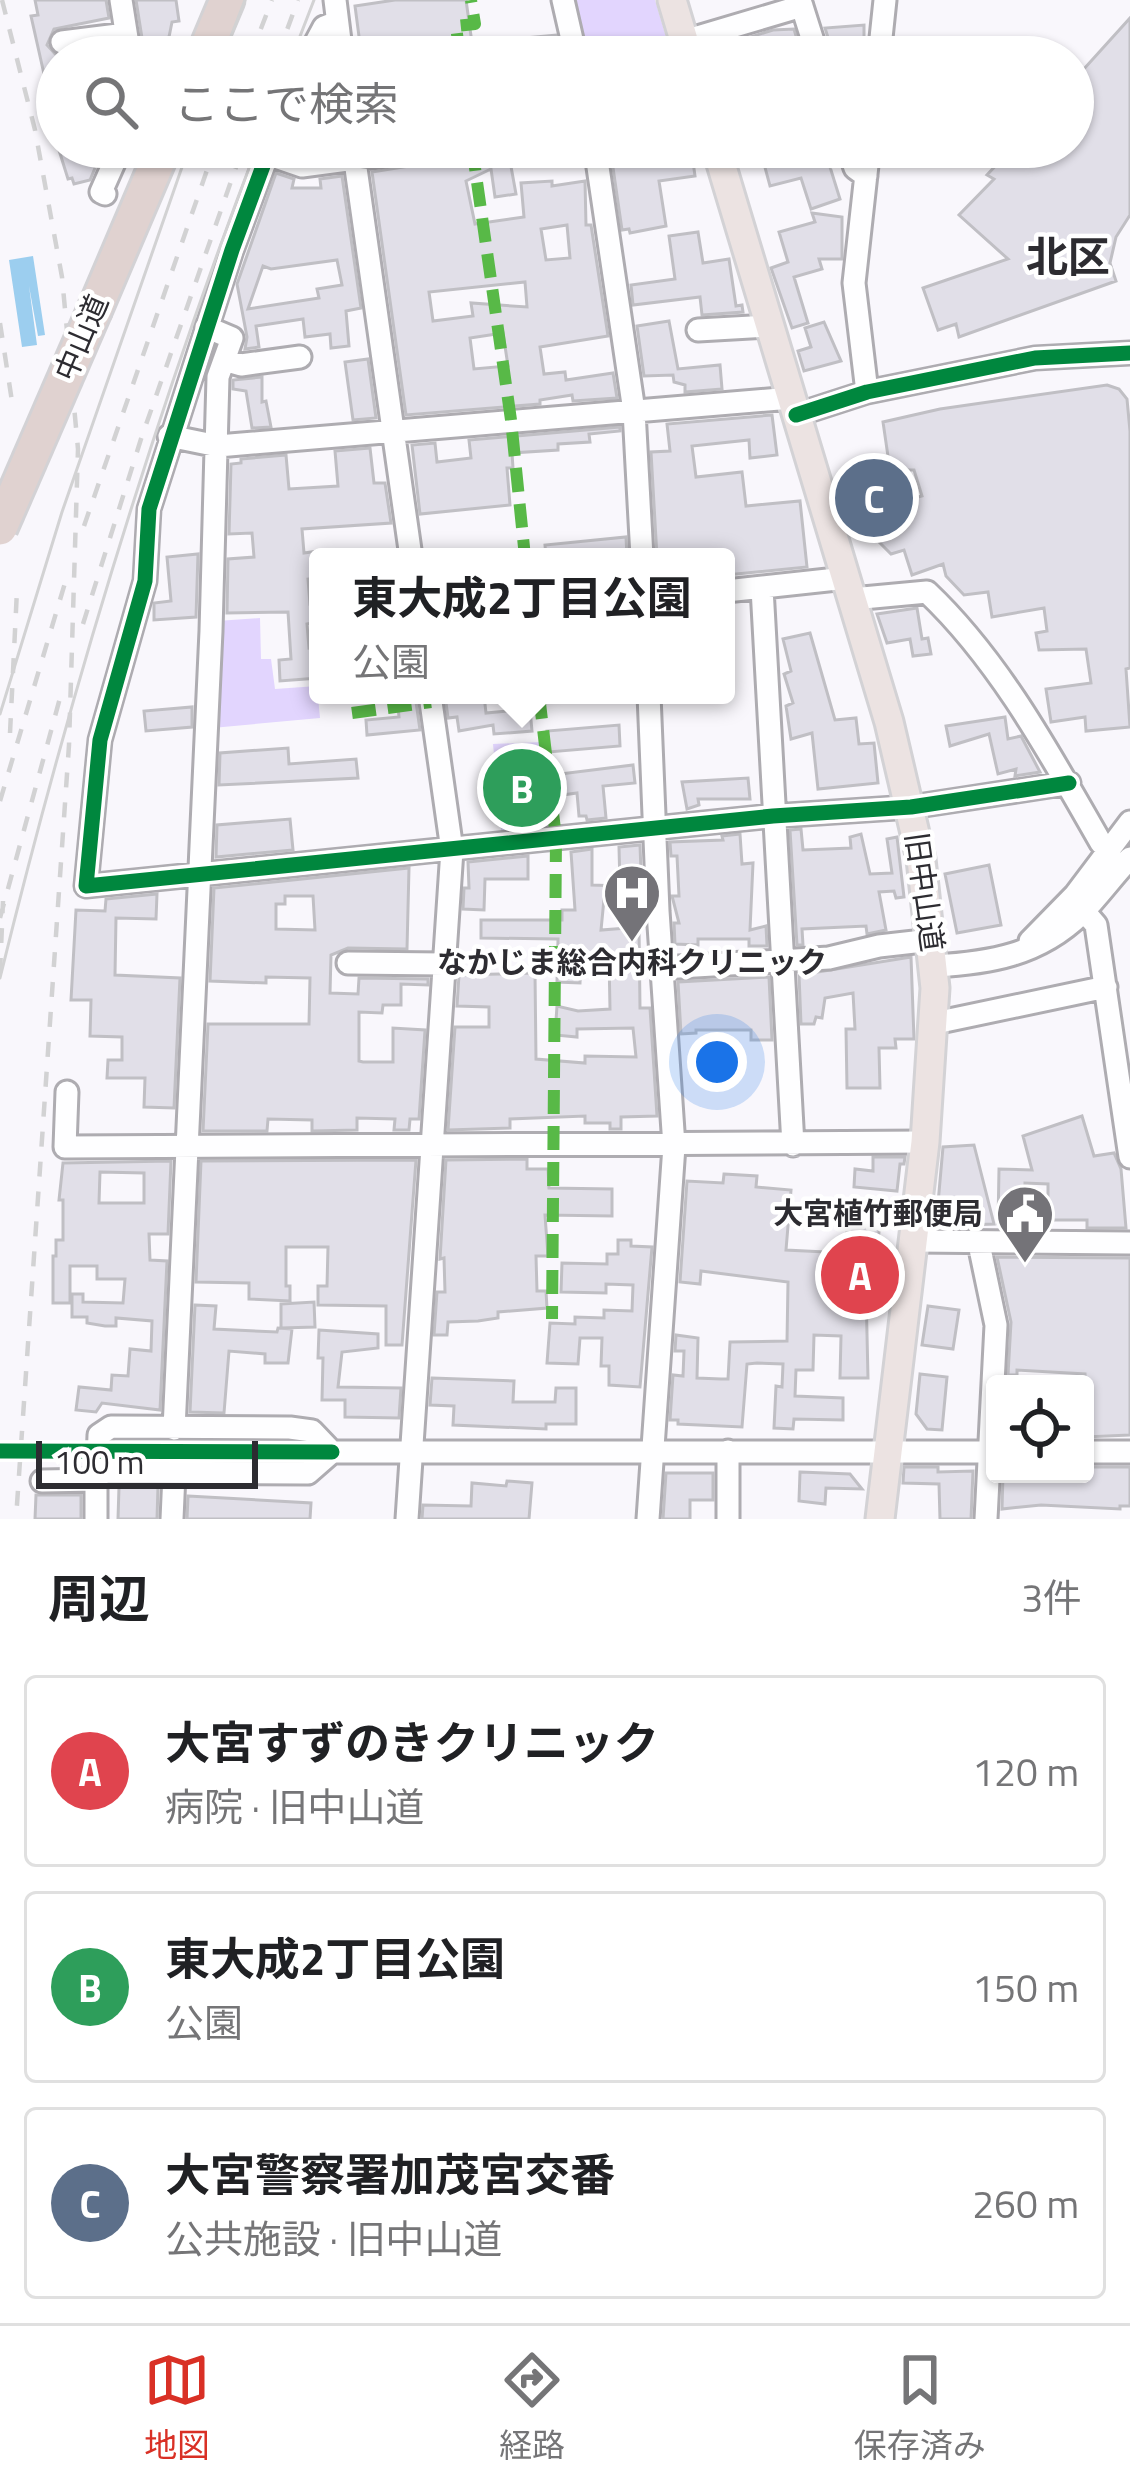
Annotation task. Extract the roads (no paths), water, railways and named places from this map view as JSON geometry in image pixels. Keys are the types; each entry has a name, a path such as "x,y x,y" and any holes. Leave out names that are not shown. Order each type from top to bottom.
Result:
{"highway":[{"path":"212,36 227,0"},
{"name":"中山道","path":"0,528 155,168"}],"main road":[{"path":"672,0 682,36"},
{"name":"旧中山道","path":"722,168 911,807 933,953 935,1023 925,1142 880,1519"}],"street":[{"path":"110,36 126,34 121,0"},
{"path":"563,0 571,36"},
{"path":"881,36 885,0"},
{"path":"718,36 801,3 811,36"},
{"path":"318,36 336,11"},
{"path":"105,194 101,191 111,168"},
{"path":"263,168 149,509 146,581 100,740 86,886 773,816 911,807 1069,783"},
{"path":"356,168 410,548"},
{"path":"598,168 634,411 641,548"},
{"path":"855,168 866,176"},
{"path":"867,168 854,283 867,392"},
{"path":"698,330 769,326"},
{"path":"174,1429 218,377 232,338 206,327"},
{"path":"170,436 218,446 394,433 468,422 793,406 1036,358 1130,353"},
{"path":"224,359 241,365 300,357"},
{"path":"762,588 793,1145"},
{"path":"735,590 927,592 956,619 1069,783 1101,843 1120,853"},
{"path":"407,1519 452,850 431,704"},
{"path":"648,1519 674,1146 650,704"},
{"path":"662,968 829,958 878,946 1011,957 1045,943 1084,911 1120,853 1130,822"},
{"path":"1011,957 1120,853"},
{"path":"1084,911 1096,925 1130,1157"},
{"path":"348,963 444,964"},
{"path":"935,1023 1106,987"},
{"path":"67,1092 65,1148 925,1142"},
{"path":"915,1241 1130,1243"},
{"path":"979,1244 996,1325 995,1375"},
{"path":"96,1519 103,1430 312,1431 332,1452"},
{"path":"728,1451 728,1519"},
{"path":"42,1481 308,1473 332,1452 986,1452"},
{"path":"1094,1452 1130,1452"},
{"path":"172,1519 174,1474"},
{"path":"986,1519 990,1483"}],"water":[{"path":"33,256 45,335 38,336 29,286 37,345 22,347 9,260"}],"tunnel":[{"path":"0,1451 332,1452"}],"tram line":[{"path":"231,36 245,0"},
{"path":"300,36 314,0"},
{"path":"0,714 62,512 182,168"},
{"path":"0,978 116,558 249,168"}],"railway":[{"path":"2,0 36,135"},
{"path":"258,36 272,0"},
{"path":"285,36 298,0"},
{"path":"16,1519 69,745 78,449 62,277 42,168"},
{"path":"84,526 208,168"},
{"path":"83,624 141,439 236,168"},
{"path":"0,323 13,408"},
{"path":"0,801 65,583"},
{"path":"10,733 17,590"},
{"path":"0,918 60,698"},
{"path":"0,973 3,901"}],"place":[{"name":"大宮警察署加茂宮交番","path":"874,498"},
{"name":"東大成2丁目公園","path":"522,788"},
{"name":"なかじま総合内科クリニック","path":"632,944"},
{"name":"大宮植竹郵便局","path":"1025,1265"},
{"name":"大宮すずのきクリニック","path":"860,1275"}],"district":[{"name":"北区","path":"1068,257"}]}
